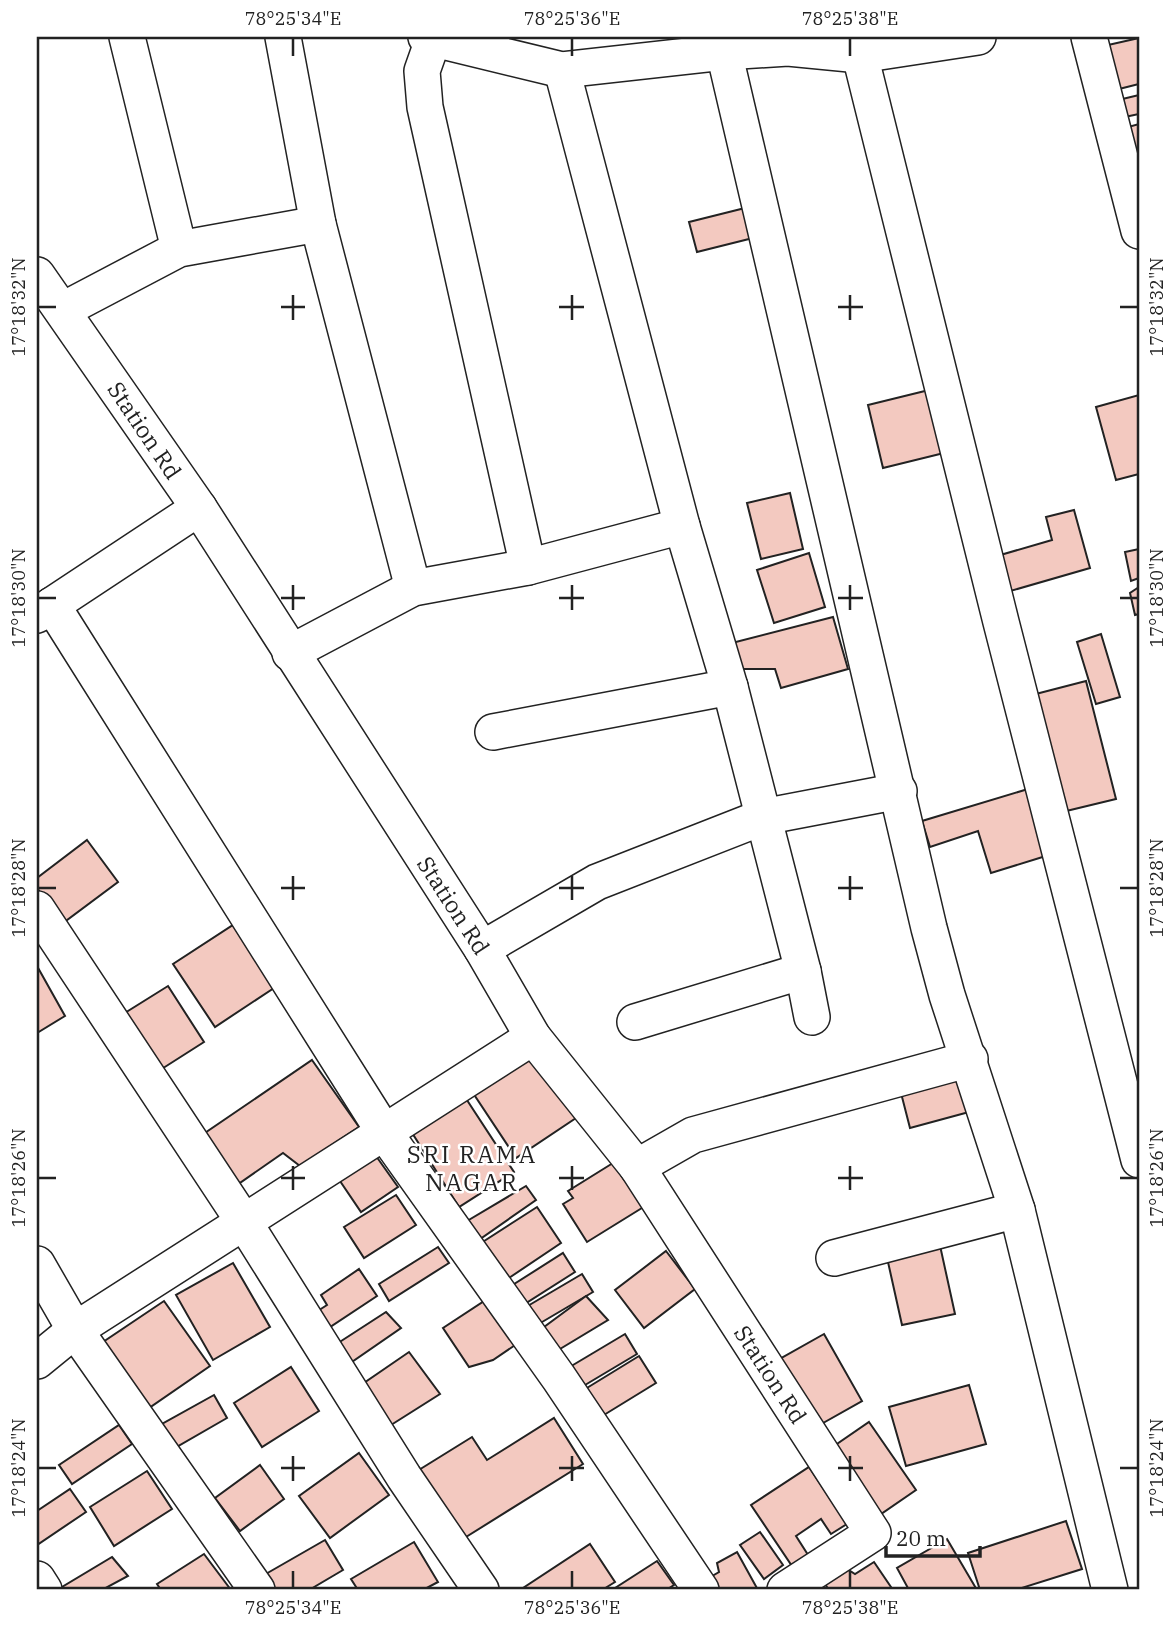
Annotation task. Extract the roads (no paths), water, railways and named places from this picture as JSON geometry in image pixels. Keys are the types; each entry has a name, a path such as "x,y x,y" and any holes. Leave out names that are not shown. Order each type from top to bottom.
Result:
{"street":[{"path":"127,37 179,249"},
{"path":"283,37 318,224 413,589"},
{"path":"603,65 621,37"},
{"path":"528,567 425,107 422,71 431,38 562,70 791,43 860,55 937,40 978,37"},
{"path":"1089,37 1139,231"},
{"path":"724,52 929,928 947,995 1017,1210 1110,1590"},
{"path":"860,55 1139,1160"},
{"path":"562,70 682,526 730,687 803,971 812,1017"},
{"path":"63,310 179,249 318,224"},
{"name":"Station Rd","path":"37,275 199,508 482,949 533,1037 637,1167 873,1533 785,1590"},
{"path":"199,508 44,610 384,1132 559,1378 701,1590"},
{"path":"290,653 413,589 528,567 682,526"},
{"path":"493,732 730,687"},
{"path":"482,949 597,882 762,817 898,791"},
{"path":"37,909 244,1222 404,1477 481,1590"},
{"path":"635,1022 803,971"},
{"path":"37,1361 75,1330 533,1037"},
{"path":"637,1167 693,1135 970,1059"},
{"path":"834,1258 1017,1210"},
{"path":"37,1264 75,1330 257,1590"},
{"path":"37,1579 44,1590"}],"district":[{"name":"SRI RAMA NAGAR","path":"472,1168"}]}
